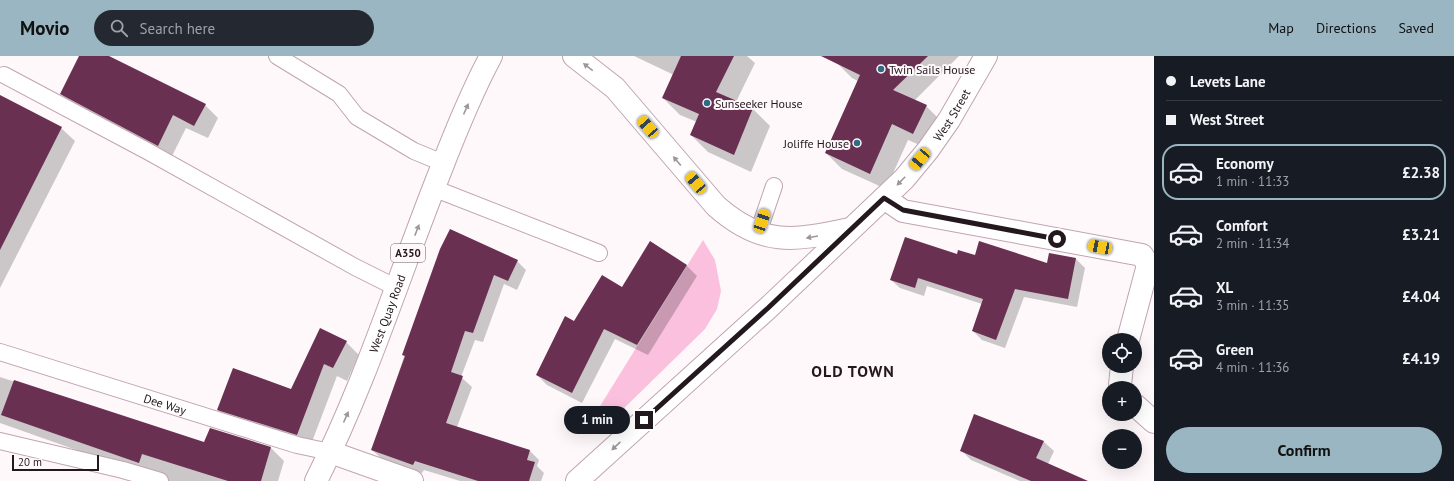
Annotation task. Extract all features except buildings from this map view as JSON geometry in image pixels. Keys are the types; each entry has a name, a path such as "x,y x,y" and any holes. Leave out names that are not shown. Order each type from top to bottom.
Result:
{"main road":[{"name":"West Quay Road","path":"316,481 352,402 443,163 481,74 491,56"},
{"path":"574,56 615,88 716,206 732,221 758,233 776,238 806,238 850,229"},
{"name":"West Street","path":"577,481 768,308 904,179 928,150 949,120 986,56"},
{"path":"884,198 903,210 1142,256 1148,265 1130,333"},
{"path":"1142,411 1154,422"},
{"path":"330,452 412,481"}],"lane":[{"path":"277,56 339,94 357,117 414,151 443,163"},
{"path":"4,75 149,152 355,267 395,287"},
{"path":"758,233 774,186"},
{"path":"433,188 600,253"},
{"name":"Dee Way","path":"0,352 297,446 330,452"},
{"path":"0,441 123,470 160,481"}],"shaded area":[{"path":"703,240 715,260 721,291 717,309 705,329 615,417 597,411"}],"place":[{"name":"Twin Sails House","path":"881,69"},
{"name":"Sunseeker House","path":"707,103"},
{"name":"Joliffe House","path":"857,143"}],"district":[{"name":"OLD TOWN","path":"853,371"}],"route":[{"path":"644,420 768,308 884,198 903,210 1057,239"}]}
